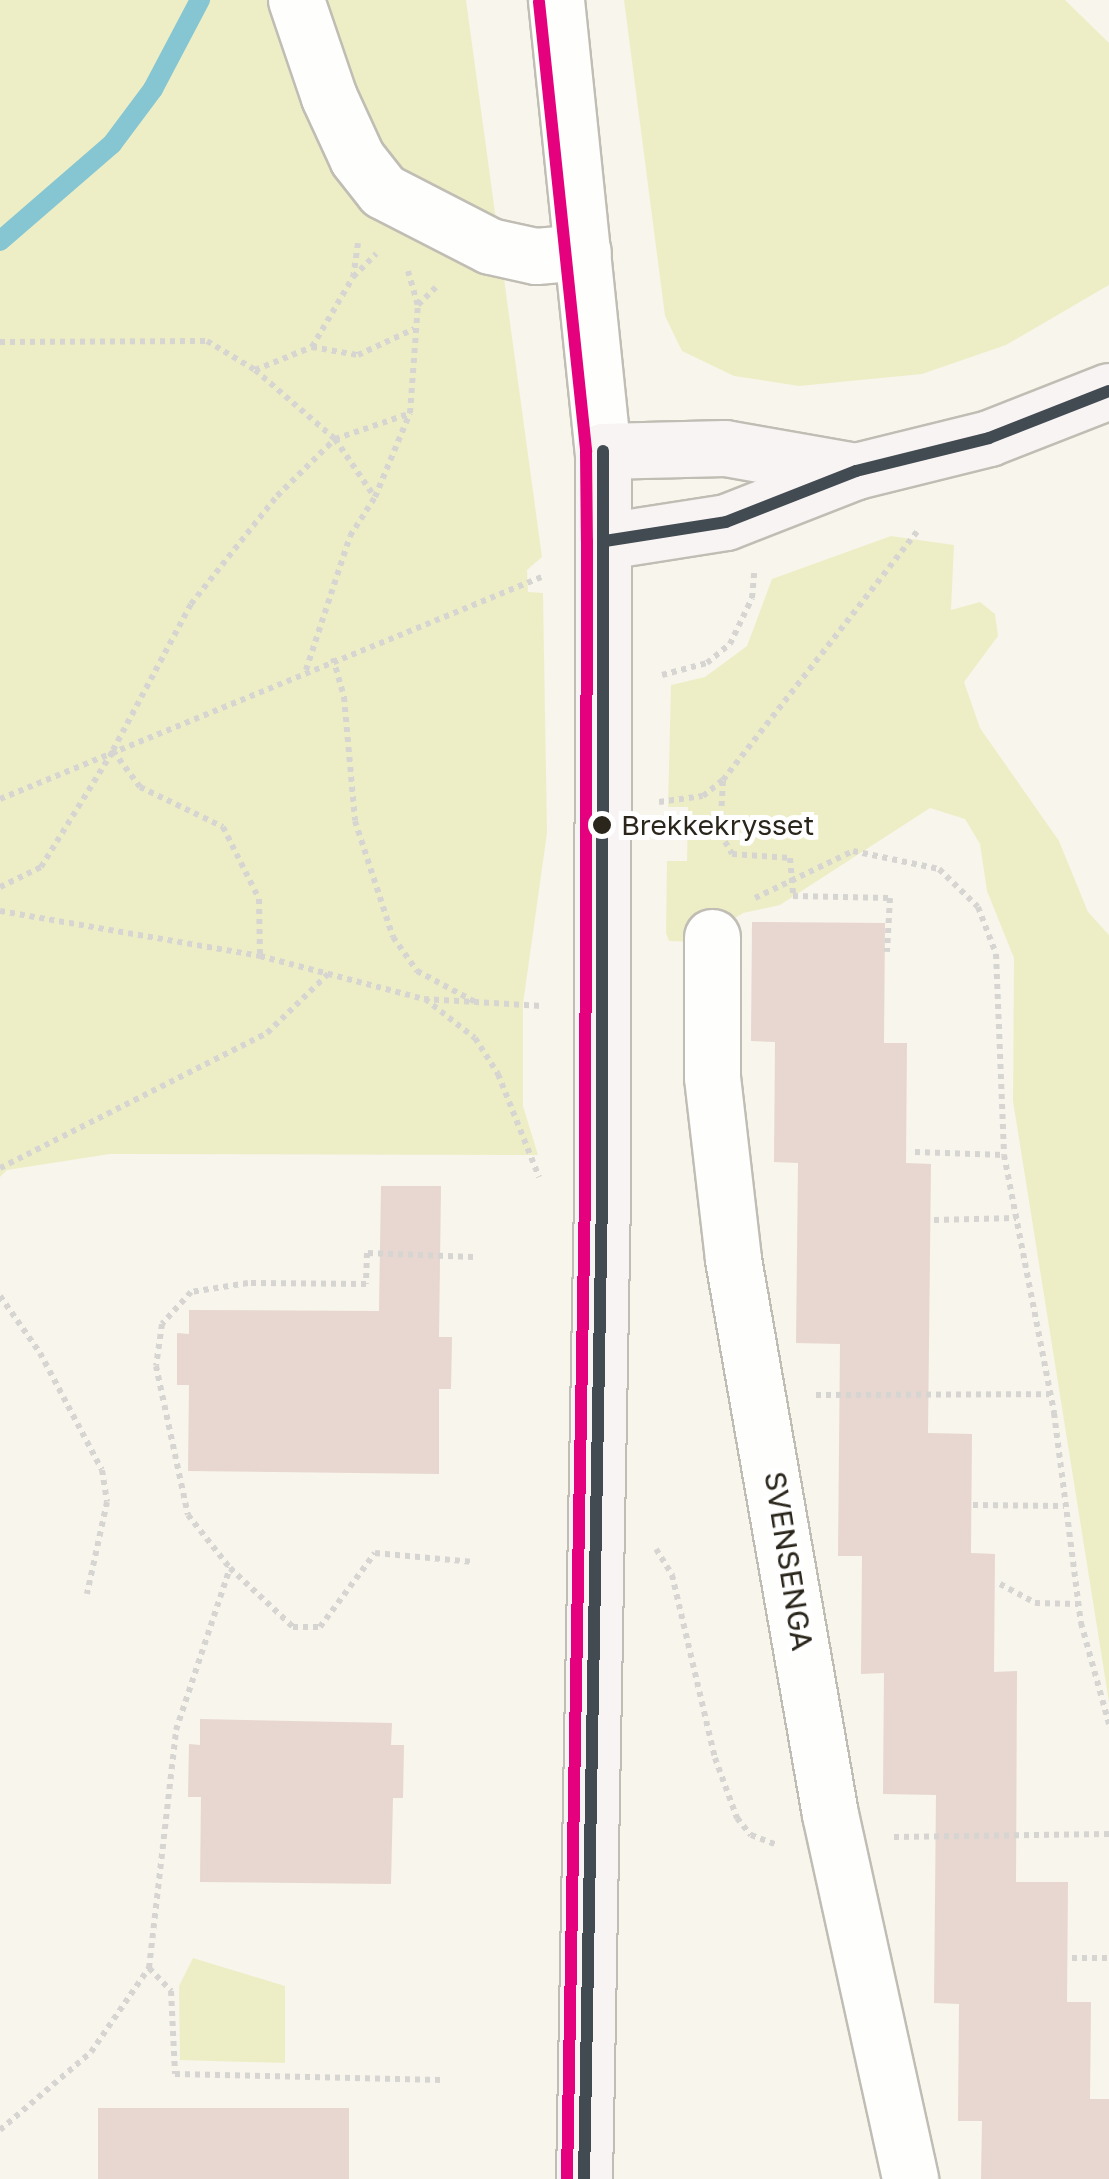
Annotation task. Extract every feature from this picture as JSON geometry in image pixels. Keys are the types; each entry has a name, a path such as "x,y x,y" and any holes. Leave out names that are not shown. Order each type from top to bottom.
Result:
{"main road":[{"path":"605,542 726,522 856,471 989,438 1109,392"},
{"path":"584,2179 602,1195 605,542 602,450 725,448 856,471"}],"street":[{"path":"296,0 329,97 357,158 382,191 476,242 536,256 583,252"},
{"path":"556,0 602,450"},
{"name":"SVENSENGA","path":"712,937 712,1076 733,1258 840,1857 910,2179"}],"path":[{"path":"312,347 352,277"},
{"path":"306,670 350,536 375,497 410,414 418,305"},
{"path":"255,370 312,347 358,356 414,329"},
{"path":"0,342 207,341 255,370 336,438 375,497"},
{"path":"0,888 41,868 113,752 191,604 277,496 336,438 410,414"},
{"path":"655,802 704,796 723,780 919,529"},
{"path":"658,676 708,662 730,644 752,598 755,562"},
{"path":"0,799 333,658 554,572"},
{"path":"333,658 349,734 355,821 393,937 417,971 485,1007"},
{"path":"113,752 140,787 223,827 259,899 260,956"},
{"path":"723,780 720,833 732,854 790,858 793,896 890,898 887,952"},
{"path":"792,882 853,851 885,854 939,869 978,907 996,954 1004,1154 1049,1394 1078,1604 1109,1724"},
{"path":"0,911 260,956 424,999 485,1007 542,1006"},
{"path":"0,1168 267,1033 328,974"},
{"path":"424,999 475,1038 498,1074 536,1173"},
{"path":"915,1152 1004,1154"},
{"path":"934,1220 1016,1218"},
{"path":"473,1257 367,1253 366,1284 248,1283 191,1292 162,1324 156,1366 176,1481 188,1515 230,1568 293,1627 320,1627 375,1553 474,1562"},
{"path":"0,1296 40,1353 102,1470 107,1502 87,1594"},
{"path":"759,1395 1049,1394"},
{"path":"973,1504 1064,1506"},
{"path":"649,1540 672,1575 715,1758 737,1818 768,1843 840,1857 881,1838 1109,1834"},
{"path":"0,2130 91,2052 149,1968 176,1730 230,1568"},
{"path":"1000,1584 1034,1603 1078,1604"},
{"path":"1072,1958 1109,1958"},
{"path":"149,1968 171,1991 175,2074 442,2080"}],"green space":[{"path":"0,0 466,0 542,557 527,570 528,592 543,593 547,833 523,1004 523,1106 538,1155 110,1154 7,1170 0,1177"},
{"path":"624,0 1065,0 1109,43 1109,285 1006,345 922,374 799,386 734,376 682,351 665,316"},
{"path":"891,536 954,545 951,610 980,602 995,614 998,636 964,682 980,728 1059,841 1088,912 1109,935 1109,1702 1013,1101 1014,958 987,891 980,844 965,819 930,808 780,905 743,913 698,942 669,941 666,933 667,861 687,861 688,807 668,807 671,685 705,677 747,646 772,579"},
{"path":"193,1958 285,1986 285,2063 180,2060 179,1986"}],"building":[{"path":"752,922 885,923 884,1043 907,1043 906,1163 931,1164 928,1433 972,1434 971,1553 995,1554 994,1672 1017,1671 1016,1882 1068,1882 1067,2002 1091,2002 1090,2099 1109,2099 1109,2179 981,2179 982,2121 958,2121 959,2004 934,2003 936,1795 883,1794 884,1673 861,1674 862,1556 838,1556 840,1344 796,1343 798,1163 774,1162 775,1042 751,1041"},
{"path":"381,1186 441,1186 439,1337 452,1337 451,1389 439,1389 439,1474 188,1471 189,1385 177,1385 177,1333 189,1334 189,1310 379,1311"},
{"path":"200,1719 392,1723 391,1745 404,1745 403,1798 393,1798 391,1884 200,1882 201,1797 188,1797 189,1744 200,1745"},
{"path":"98,2108 349,2108 349,2179 98,2179"}],"waterway":[{"path":"0,241 112,144 153,89 200,0"}],"transit line":[{"path":"539,2 586,452 585,1195 567,2179"},
{"path":"605,541 726,522 856,471 989,438 1109,391"},
{"path":"584,2179 602,1195 603,451"}],"place":[{"name":"Brekkekrysset","path":"602,825"}]}
